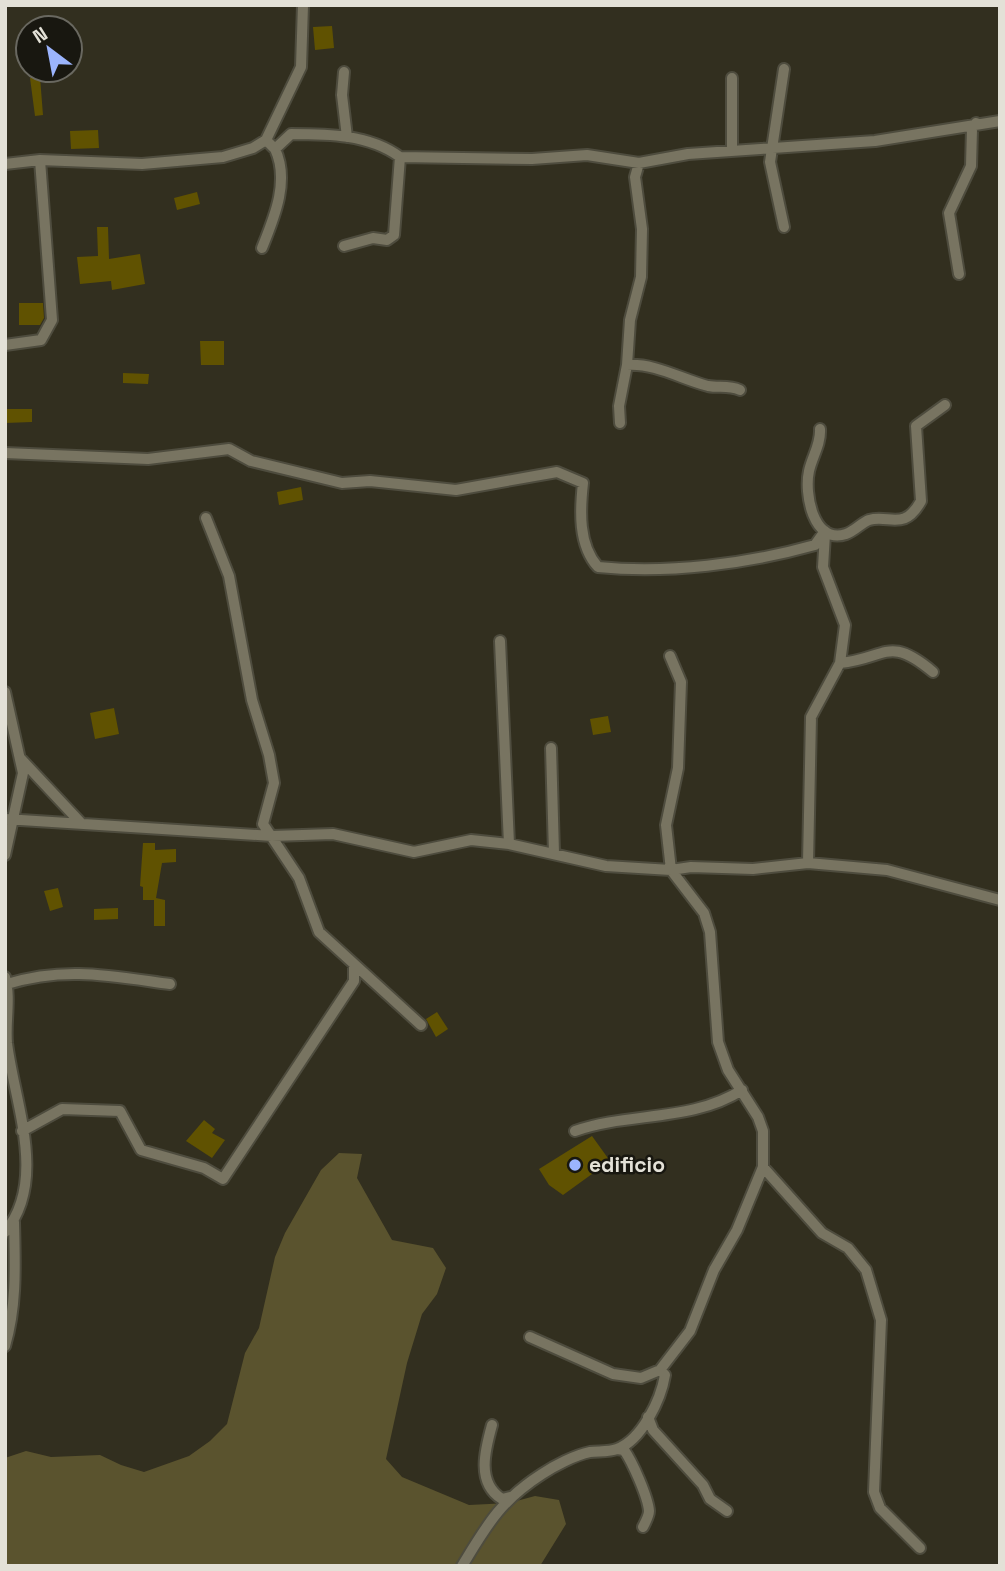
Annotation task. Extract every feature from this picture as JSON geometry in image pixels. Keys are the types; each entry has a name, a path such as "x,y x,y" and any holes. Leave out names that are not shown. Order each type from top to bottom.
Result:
{"street":[{"path":"5,164 40,160 142,164 223,157 266,140 301,67 303,5"},
{"path":"784,227 770,162 785,69"},
{"path":"344,72 342,95 347,136"},
{"path":"732,78 732,150"},
{"path":"275,149 290,134 347,136 385,146 400,157 532,159 587,155 639,163 732,150 875,141 1000,121"},
{"path":"959,274 949,213 971,166 972,129 976,123"},
{"path":"262,248 280,192 281,162 275,149 266,140"},
{"path":"344,246 373,238 387,240 394,235 400,157"},
{"path":"5,345 41,340 52,320 40,160"},
{"path":"620,422 619,406 640,277 642,229 635,177 639,163"},
{"path":"627,365 669,371 709,386 731,385 740,390"},
{"path":"820,429 807,485 815,520 825,531 845,535 871,519 899,520 918,508 921,501 915,426 945,404"},
{"path":"5,453 148,459 229,449 251,461 342,483 370,481 456,490 557,472 583,483 580,513 588,556 598,567 684,566 779,555 815,545 825,531"},
{"path":"206,518 229,576 252,700 269,755 274,783 263,824 299,878 319,932 421,1025"},
{"path":"808,863 811,717 839,663 845,625 822,567 825,531"},
{"path":"500,640 509,844"},
{"path":"839,663 862,661 874,652 904,652 933,672"},
{"path":"530,1337 613,1374 641,1378 660,1370 690,1331 714,1270 737,1230 764,1167 763,1131 758,1116 728,1070 718,1042 710,932 704,913 671,870 666,825 678,768 681,682 670,656"},
{"path":"5,692 23,773 9,819 5,855"},
{"path":"551,748 554,853"},
{"path":"19,757 80,822"},
{"path":"9,819 272,836 333,834 414,852 431,851 458,841 509,844 606,866 671,870 691,867 753,869 808,863 887,870 1000,900"},
{"path":"22,1130 62,1109 120,1111 141,1150 204,1168 223,1179 354,981 354,964"},
{"path":"5,1232 14,1222 23,1202 26,1178 22,1130 7,1041 6,981 38,974 83,972 170,984"},
{"path":"575,1131 598,1123 684,1111 729,1098 742,1090"},
{"path":"764,1167 822,1233 848,1248 866,1270 876,1294 881,1320 874,1492 880,1508 920,1548"},
{"path":"5,1346 11,1324 15,1280 14,1222"},
{"path":"617,1449 635,1435 663,1390 665,1375 660,1370"},
{"path":"648,1417 653,1430 703,1485 710,1499 727,1511"},
{"path":"492,1425 484,1454 484,1469 496,1496 502,1499 510,1497"},
{"path":"462,1566 496,1511 510,1497 544,1472 587,1452 617,1449 624,1450 629,1456 649,1512 643,1527"}],"shaded area":[{"path":"339,1153 362,1154 357,1178 392,1240 433,1248 446,1268 437,1294 422,1314 407,1363 386,1459 402,1477 469,1505 509,1503 535,1496 559,1500 566,1524 540,1566 5,1566 5,1458 26,1451 51,1457 100,1455 144,1472 189,1456 227,1424 245,1353 259,1328 275,1257 285,1233 321,1170"}],"building":[{"path":"332,26 334,48 315,50 313,27"},
{"path":"31,84 41,84 43,115 35,116"},
{"path":"98,130 99,148 71,149 70,131"},
{"path":"197,192 200,204 177,210 174,198"},
{"path":"97,227 108,227 109,259 140,254 145,284 112,290 111,281 80,284 77,257 98,256"},
{"path":"19,303 43,303 44,318 40,325 19,325"},
{"path":"200,341 224,341 224,365 201,365"},
{"path":"123,373 149,374 148,384 123,383"},
{"path":"5,409 32,409 32,422 5,423"},
{"path":"301,487 303,500 279,505 277,492"},
{"path":"114,708 119,734 95,739 90,713"},
{"path":"608,716 611,732 593,735 590,719"},
{"path":"143,843 155,843 155,850 176,849 176,862 162,863 156,898 165,900 165,926 154,926 154,900 143,900 143,887 140,886"},
{"path":"58,888 63,907 50,911 44,891"},
{"path":"118,908 118,919 94,920 94,909"},
{"path":"437,1012 448,1029 436,1037 426,1019"},
{"path":"204,1120 215,1129 212,1133 225,1140 212,1158 186,1141"},
{"name":"edificio","path":"592,1136 610,1161 563,1195 549,1185 539,1169"}],"place":[{"name":"edificio","path":"575,1165"}]}
